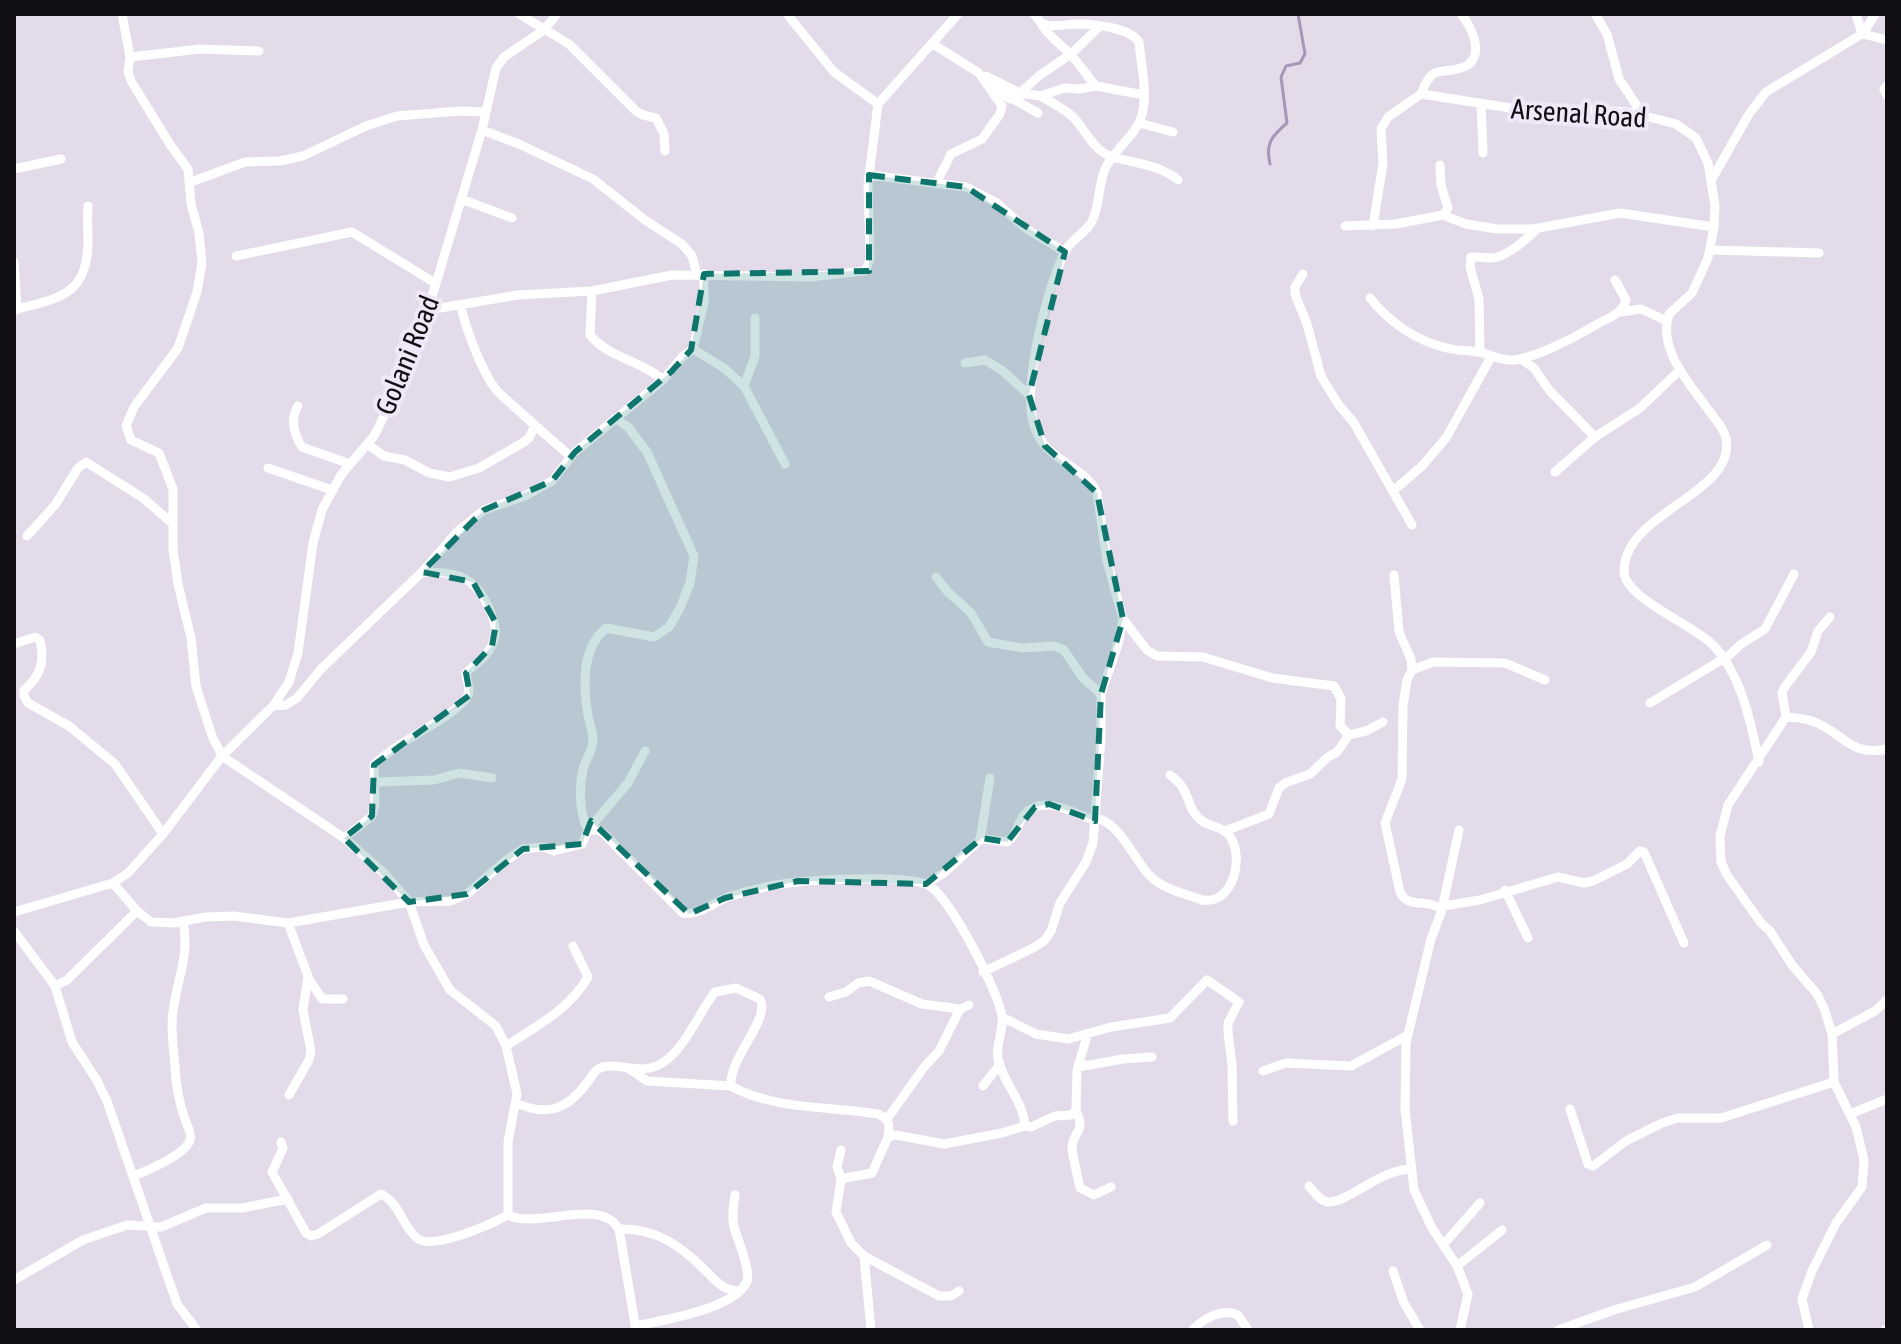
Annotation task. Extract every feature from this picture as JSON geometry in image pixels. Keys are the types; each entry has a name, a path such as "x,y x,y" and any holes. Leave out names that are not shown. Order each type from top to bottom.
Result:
{"street":[{"path":"122,14 131,81 171,146 186,164 201,246 202,263 197,292 178,348 134,407 126,426 131,440 153,449 163,459 173,489 173,549 191,638 196,686 212,736 222,756 344,838 384,873 409,902 424,945 450,990 496,1026 506,1046 516,1087 508,1142 508,1215"},
{"path":"519,14 569,44 636,111 656,118 664,134 665,151"},
{"name":"Golani Road","path":"14,912 113,883 139,863 222,756 273,706 289,682 298,653 313,543 322,510 332,490 384,416 396,374 428,310 482,130 494,74 500,62 544,30 557,14"},
{"path":"787,14 834,72 878,104"},
{"path":"428,310 518,295 592,291 672,275 810,277 865,271 870,260 869,175 878,104 958,14"},
{"path":"1373,226 1382,176 1381,129 1388,117 1421,94 1426,82 1435,73 1470,64 1475,55 1473,31 1461,14"},
{"path":"1595,14 1607,34 1623,87 1643,115"},
{"path":"1856,14 1863,34"},
{"path":"1711,180 1749,114 1766,92 1863,34 1875,14"},
{"path":"1038,18 1051,26 1082,24 1137,38 1144,95 1139,123 1112,157 1102,178 1092,220 1065,252 1045,313 1029,395 1033,422 1045,446 1054,456 1092,483 1097,493 1107,561 1123,619 1147,650 1157,656 1203,657 1272,678 1334,686 1341,699 1340,726 1349,735"},
{"path":"1038,18 1046,33 1071,54 1074,62 1096,86"},
{"path":"1016,96 1071,54 1099,27"},
{"path":"1863,34 1887,40"},
{"path":"933,44 1038,113"},
{"path":"130,57 200,49 259,51"},
{"path":"936,184 951,154 982,139 1000,114 1002,106 979,73"},
{"path":"988,83 1016,96 1096,86 1144,95"},
{"path":"1887,86 1884,89 1887,96"},
{"name":"Arsenal Road","path":"1421,94 1556,115 1595,109 1643,115 1676,124 1696,138 1706,156 1711,180 1714,227 1705,268 1692,293 1672,310 1667,321"},
{"path":"1037,95 1075,119 1087,137 1112,157 1169,172 1178,180"},
{"path":"1481,104 1483,153"},
{"path":"191,182 245,162 280,161 303,156 366,126 397,116 485,112"},
{"path":"1139,123 1173,132"},
{"path":"482,130 593,179 645,220 682,244 692,256 700,274 704,302 693,349 724,368 744,386 785,464"},
{"path":"14,169 61,159"},
{"path":"1440,165 1441,185 1448,208 1443,215"},
{"path":"869,175 966,187 984,195 1025,228 1065,252"},
{"path":"461,199 512,218"},
{"path":"14,262 15,310 67,294 80,279 88,241 88,206"},
{"path":"1345,226 1373,226 1443,215 1491,229 1538,228 1620,213 1714,227"},
{"path":"1480,352 1479,299 1470,267 1471,257 1492,258 1502,254 1538,228"},
{"path":"236,256 352,232 435,283"},
{"path":"1710,250 1819,253"},
{"path":"1303,274 1295,287 1295,294 1321,376 1354,423 1412,525"},
{"path":"1615,280 1626,300 1621,312"},
{"path":"592,291 590,335 612,354 645,367 663,380"},
{"path":"1370,298 1417,338 1443,348 1480,352 1504,360 1521,359 1621,312 1641,309 1667,321 1668,341 1680,370 1723,431 1726,438 1725,456 1713,476 1651,523 1640,535 1631,547 1625,581 1633,591 1711,643 1724,659 1748,714 1759,762"},
{"path":"461,306 468,331 493,385 534,427 570,456"},
{"path":"744,386 755,356 755,318"},
{"name":"Golani Road","path":"273,706 286,705 297,698 321,669 422,572 446,543 483,511 525,496 552,481 570,456 663,380 693,349"},
{"path":"1393,491 1422,466 1446,438 1491,357"},
{"path":"1521,359 1534,368 1549,390 1595,437"},
{"path":"965,363 985,360 1029,395"},
{"path":"1555,472 1595,437 1640,408 1680,370"},
{"path":"298,406 293,413 294,430 302,447 350,464"},
{"path":"588,830 582,820 582,783 583,767 590,754 593,737 585,697 585,668 591,647 606,628 654,637 669,627 690,583 694,556 647,452 628,427 615,418"},
{"path":"367,444 384,456 405,460 429,473 450,477 479,468 524,442 534,427"},
{"path":"27,536 55,505 78,468 86,462 143,498 172,523"},
{"path":"268,468 332,490"},
{"path":"344,838 372,816 375,805 374,765 466,699 469,689 466,673 492,646 496,635 496,623 482,592 473,582 458,576 422,572"},
{"path":"1650,703 1724,659 1765,629 1794,574"},
{"path":"1394,575 1399,632 1411,659 1412,670 1407,680 1403,706 1402,779 1385,823 1403,900 1424,901 1442,908 1558,877 1584,883 1627,864 1640,851 1644,852 1684,943"},
{"path":"936,577 971,613 988,642 1022,648 1054,646 1064,650 1083,678 1101,694"},
{"path":"1809,1330 1802,1306 1805,1290 1836,1223 1859,1193 1864,1160 1856,1127 1834,1082 1832,1034 1824,1008 1817,994 1792,965 1727,875 1721,862 1720,836 1728,805 1786,717 1784,688 1811,652 1818,631 1830,617"},
{"path":"983,972 1045,940 1060,903 1086,862 1093,843 1101,694 1123,619"},
{"path":"14,644 35,637 40,640 42,664 38,676 24,690 28,703 69,726 107,755 163,834"},
{"path":"1412,670 1433,662 1505,663 1545,680"},
{"path":"1786,717 1811,720 1859,751 1887,749"},
{"path":"1225,831 1269,814 1279,788 1285,783 1310,774 1337,752 1349,735 1383,722"},
{"path":"113,883 151,922 173,923 234,916 288,923 409,902 451,901 467,894 523,849 571,848 582,844 588,830 628,783 645,751"},
{"path":"375,782 434,780 459,773 492,778"},
{"path":"926,884 944,873 980,840 1007,842 1013,838 1024,815 1035,807 1049,804 1102,819 1115,829 1156,880 1208,901 1222,896 1228,890 1234,873 1236,853 1225,831 1200,820 1185,788 1170,775"},
{"path":"980,840 990,778"},
{"path":"588,830 603,833 683,913 689,914 725,898 798,881 905,881 926,884 942,896 974,950 1002,1017 997,1049 1000,1064 1017,1096 1025,1126"},
{"path":"1459,830 1408,1035 1404,1076 1410,1169 1422,1208 1457,1266 1468,1294 1460,1330"},
{"path":"1505,890 1528,938"},
{"path":"55,986 67,980 137,911"},
{"path":"134,1176 158,1166 190,1143 191,1136 176,1096 172,1014 185,963 187,941 183,921"},
{"path":"288,923 308,976 322,999 343,999"},
{"path":"14,931 55,986 72,1042 107,1101 177,1304 197,1330"},
{"path":"506,1046 551,1016 583,987 588,977 573,946"},
{"path":"289,1095 311,1051 303,1010 308,976"},
{"path":"1002,1017 1036,1034 1061,1040 1130,1023 1170,1018 1207,980 1239,1002 1228,1023 1233,1121"},
{"path":"829,997 869,981 922,1004 944,1009 964,1007 939,1051 887,1119"},
{"path":"516,1103 536,1111 550,1110 579,1092 598,1069 612,1066 649,1069 661,1063 677,1051 715,992 736,988 760,999 763,1005 733,1065 731,1086"},
{"path":"1832,1034 1875,1011 1887,1000"},
{"path":"1088,1033 1078,1067 1076,1111 1081,1129 1072,1150 1080,1188 1094,1195 1111,1187"},
{"path":"1263,1071 1286,1063 1351,1066 1408,1035"},
{"path":"1078,1067 1152,1057"},
{"path":"983,1086 1000,1064"},
{"path":"628,1068 647,1081 731,1086 765,1099 852,1109 887,1119 890,1124 888,1137 872,1173 841,1179"},
{"path":"1570,1109 1588,1164 1593,1166 1626,1141 1662,1123 1678,1118 1721,1118 1834,1082"},
{"path":"1850,1114 1887,1099"},
{"path":"888,1137 896,1135 944,1144 957,1143 1031,1127 1076,1111"},
{"path":"281,1142 283,1148 272,1172 306,1233 315,1236 381,1194 390,1199 416,1237 428,1242 472,1232 508,1215 523,1220 565,1215 597,1215 611,1219 619,1229 635,1328 704,1309 739,1291 748,1280 745,1260 731,1221 735,1195"},
{"path":"841,1150 837,1167 841,1179 837,1194 837,1217 851,1243 864,1256 939,1296 951,1296 959,1291"},
{"path":"1309,1186 1319,1198 1328,1202 1387,1173 1410,1169"},
{"path":"14,1280 64,1249 99,1233 127,1225 171,1223 206,1208 242,1208 288,1199"},
{"path":"1443,1245 1480,1203"},
{"path":"619,1229 664,1236 721,1286 739,1291"},
{"path":"1457,1266 1502,1230"},
{"path":"1558,1330 1695,1287 1767,1245"},
{"path":"864,1256 871,1330"},
{"path":"1393,1271 1404,1303 1420,1330"},
{"path":"1193,1330 1226,1311 1238,1315 1248,1330"}],"highlighted area":[{"path":"869,175 966,187 1065,252 1029,395 1045,446 1097,493 1123,619 1101,694 1095,821 1049,804 1035,807 1007,842 982,838 926,884 798,881 725,898 689,914 591,821 582,844 523,849 467,894 409,902 344,838 372,816 374,765 470,695 466,673 492,646 496,623 473,582 422,572 484,510 552,481 575,452 671,372 691,350 704,274 869,271"}],"waterway":[{"path":"1270,164 1268,151 1271,140 1287,123 1281,77 1286,66 1300,63 1305,54 1298,14"}]}
